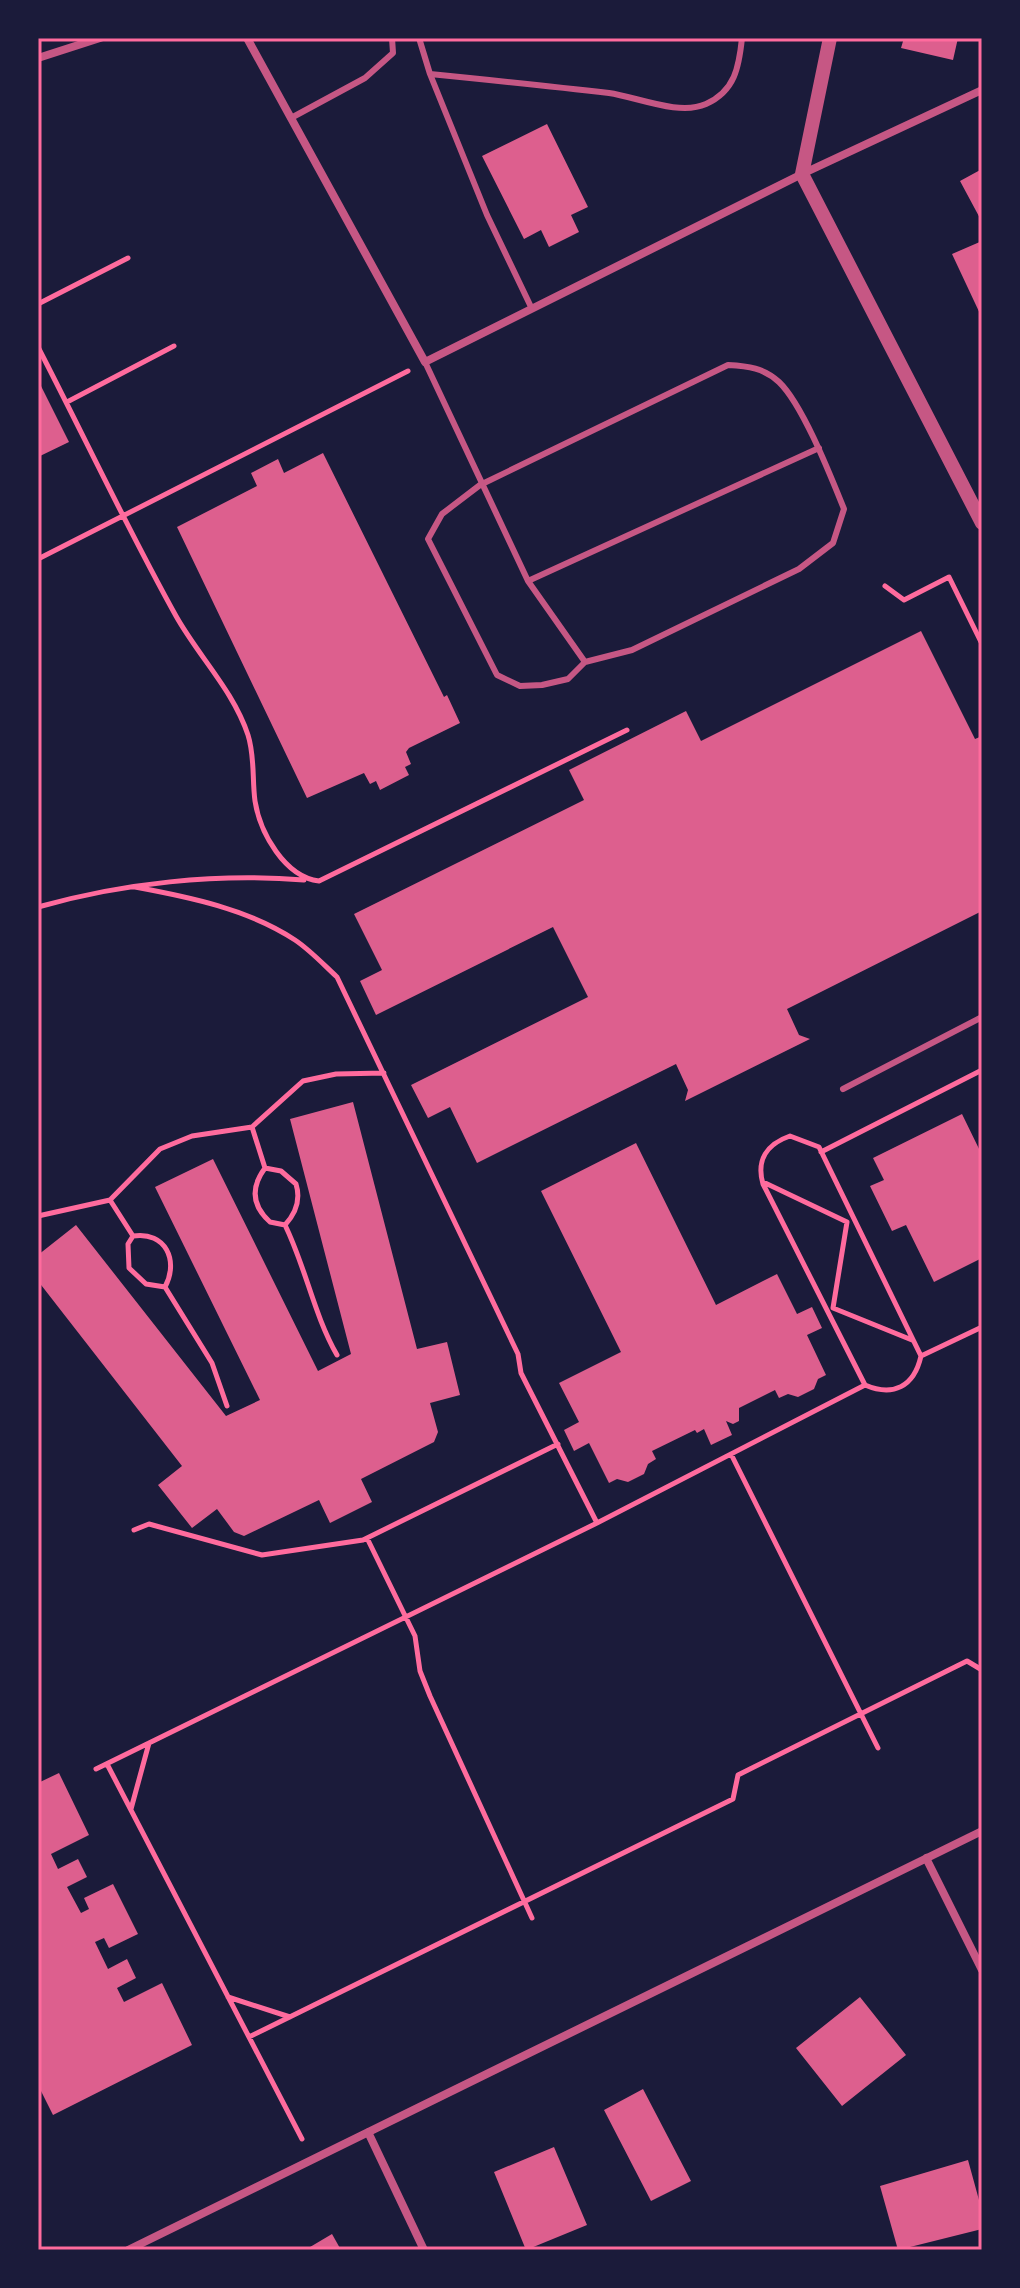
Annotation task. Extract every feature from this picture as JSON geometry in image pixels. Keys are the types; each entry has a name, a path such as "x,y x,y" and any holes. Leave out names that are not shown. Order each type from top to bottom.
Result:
{"street":[{"path":"38,58 100,38"},
{"path":"247,38 425,362 802,174 982,90"},
{"path":"830,38 802,174 982,523"},
{"path":"128,2250 982,1831"},
{"path":"926,1858 982,1970"},
{"path":"368,2132 424,2250"}],"lane":[{"path":"291,118 375,70 393,53 392,38"},
{"path":"419,38 430,74 487,215 532,309"},
{"path":"430,74 612,93 685,108 703,106 728,87 739,70 742,38"},
{"path":"425,362 480,485 528,581 585,662"},
{"path":"728,365 755,366 780,383 819,448 844,509 833,543 799,569 646,644 585,662 568,679 520,686 497,675 428,539 442,514 480,485 728,365"},
{"path":"528,581 819,448"},
{"path":"843,1089 982,1017"}],"path":[{"path":"38,304 128,258"},
{"path":"67,402 174,346"},
{"path":"38,347 177,618 235,705 251,748 256,806 262,824 289,867 305,880"},
{"path":"38,559 425,362"},
{"path":"885,586 904,600 949,577 982,644"},
{"path":"38,907 92,892 165,882 319,881 627,730"},
{"path":"135,887 240,913 298,942 337,977 518,1354 521,1373 597,1523"},
{"path":"821,1152 982,1070"},
{"path":"38,1216 110,1200 160,1149 174,1142 252,1127 303,1081 336,1074 384,1073"},
{"path":"252,1127 265,1168 254,1191 256,1205 270,1222 285,1225"},
{"path":"96,1769 597,1523 865,1385 889,1393 902,1388 918,1368 921,1356 850,1220 821,1152 812,1142 790,1136 776,1141 761,1162 762,1182 830,1310 865,1385"},
{"path":"265,1168 281,1171 296,1184 299,1193 295,1215 285,1225"},
{"path":"762,1182 850,1220"},
{"path":"110,1200 133,1236"},
{"path":"830,1310 850,1220"},
{"path":"285,1225 305,1266 326,1335 337,1355"},
{"path":"133,1236 153,1237 167,1249 173,1270 165,1287"},
{"path":"133,1236 128,1244 129,1268 146,1284 165,1287 212,1363 227,1406"},
{"path":"830,1310 913,1341"},
{"path":"921,1356 982,1327"},
{"path":"134,1530 149,1524 262,1555 367,1538 558,1444"},
{"path":"731,1454 878,1748"},
{"path":"367,1538 406,1617 430,1696 532,1918"},
{"path":"249,2037 733,1799 738,1775 967,1661 982,1670"},
{"path":"131,1809 149,1743"},
{"path":"107,1764 306,2148"},
{"path":"227,1996 290,2017"}],"building":[{"path":"904,38 958,38 953,60 901,48"},
{"path":"547,124 588,207 571,215 579,232 549,247 541,230 524,239 482,156"},
{"path":"982,169 982,222 960,181"},
{"path":"982,241 982,318 952,254"},
{"path":"38,380 69,442 38,457"},
{"path":"323,453 444,697 447,695 460,723 409,748 406,752 411,764 405,767 409,775 380,790 376,781 370,784 364,773 307,798 177,527 257,486 251,473 278,459 284,473"},
{"path":"921,631 975,739 982,736 982,911 787,1009 799,1035 810,1039 685,1101 688,1090 676,1064 477,1163 450,1107 428,1118 411,1085 588,997 553,927 376,1015 360,981 382,970 354,914 584,800 569,770 686,711 701,741"},
{"path":"353,1102 417,1349 447,1342 460,1395 430,1403 438,1432 434,1442 361,1479 372,1502 330,1523 319,1500 244,1536 234,1532 217,1509 192,1528 158,1485 182,1466 38,1281 38,1255 76,1225 226,1416 260,1400 155,1187 213,1159 318,1371 351,1354 290,1119"},
{"path":"962,1114 982,1155 982,1258 934,1282 906,1225 892,1231 870,1186 884,1180 873,1158"},
{"path":"636,1143 716,1305 777,1274 797,1314 812,1307 822,1328 807,1335 826,1375 818,1379 814,1389 798,1397 788,1394 779,1398 775,1390 739,1408 739,1421 733,1424 726,1421 732,1435 711,1445 704,1429 697,1433 695,1430 652,1451 656,1459 648,1464 644,1474 628,1482 617,1479 609,1483 589,1443 574,1451 564,1430 579,1422 559,1383 621,1352 541,1191"},
{"path":"59,1773 89,1835 51,1854 58,1869 78,1859 87,1877 67,1887 81,1913 89,1909 84,1898 113,1884 138,1934 109,1948 104,1938 95,1942 108,1969 127,1959 136,1978 117,1988 124,2002 162,1983 192,2045 53,2115 38,2085 38,1783"},
{"path":"860,1997 906,2055 842,2106 796,2048"},
{"path":"643,2089 691,2181 651,2201 604,2110"},
{"path":"554,2147 587,2225 526,2250 494,2172"},
{"path":"968,2160 982,2211 982,2229 898,2250 880,2186"},
{"path":"332,2234 341,2250 305,2250"}]}
